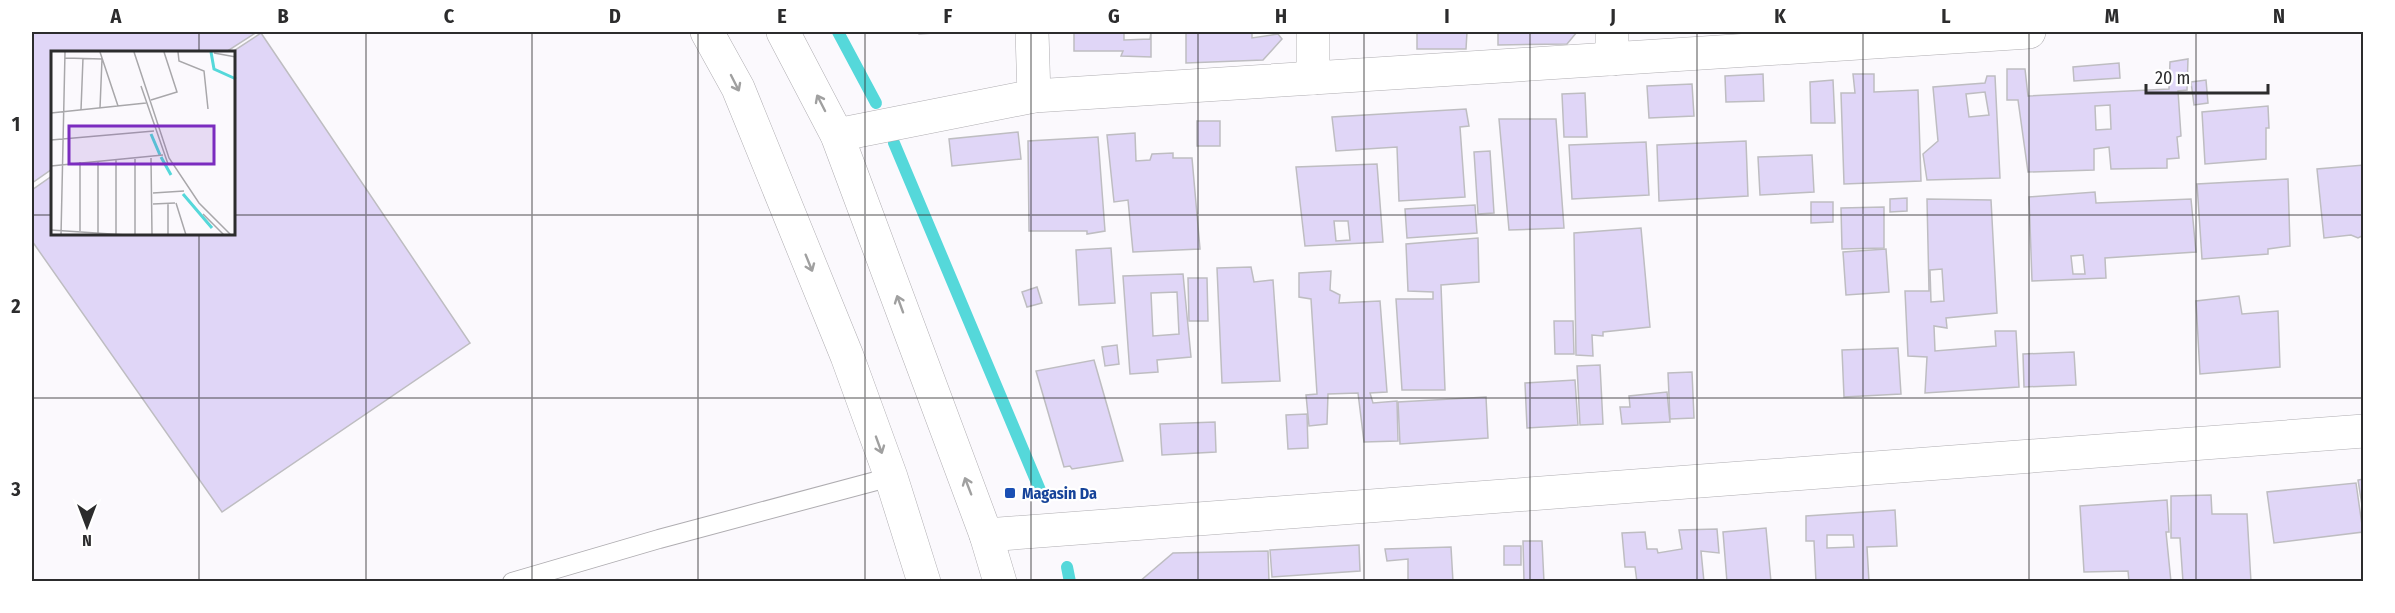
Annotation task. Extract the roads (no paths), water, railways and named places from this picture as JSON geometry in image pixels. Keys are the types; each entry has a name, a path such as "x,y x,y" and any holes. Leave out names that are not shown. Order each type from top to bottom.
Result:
{"main road":[{"path":"707,32 738,88 847,356 891,477 924,582"},
{"path":"783,32 837,135 986,535 1000,582"},
{"path":"1032,32 1034,96"},
{"path":"1313,32 1313,78"},
{"path":"837,135 1034,96 1313,78 1612,45 2030,32"},
{"path":"986,535 2364,431"}],"lane":[{"path":"512,582 659,539 891,477"}],"waterway":[{"path":"838,32 876,103"},
{"path":"894,143 1040,490"},
{"path":"1067,567 1070,582"}],"place":[{"name":"Magasin Da","path":"1010,493"}]}
